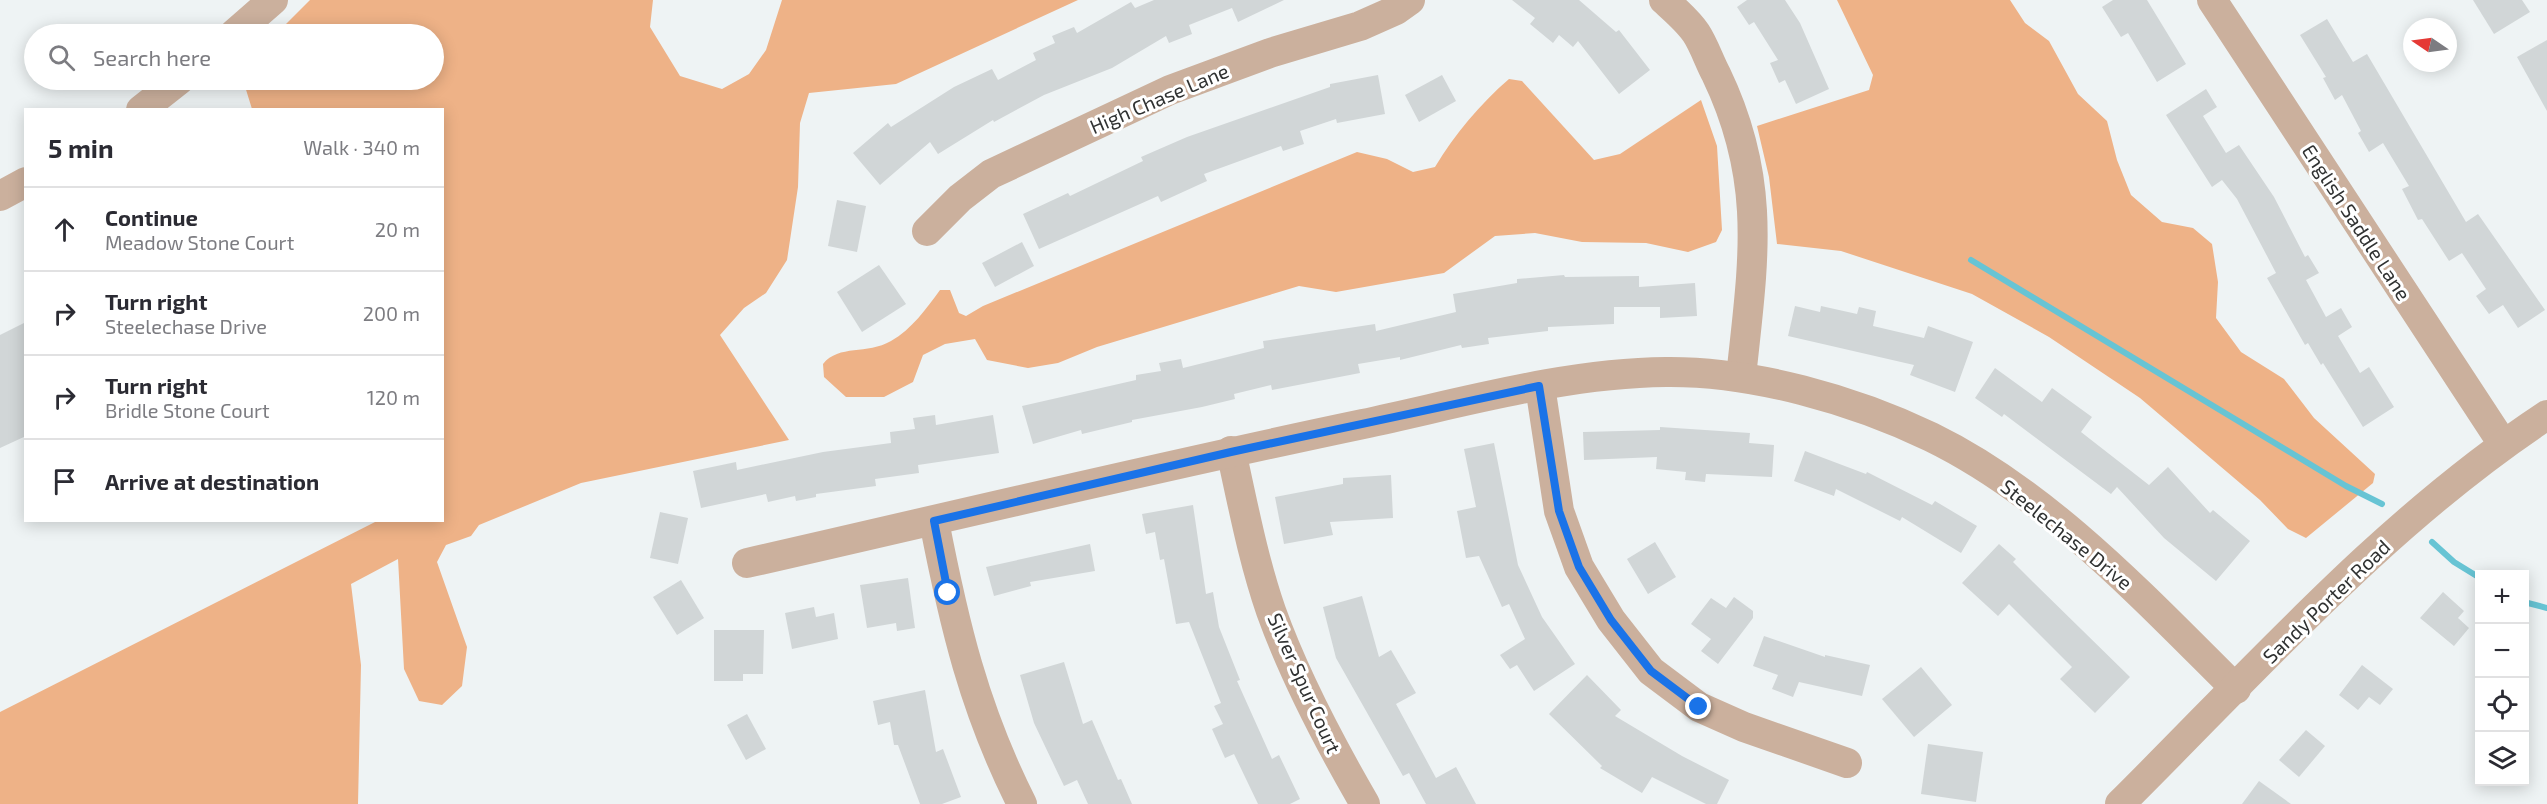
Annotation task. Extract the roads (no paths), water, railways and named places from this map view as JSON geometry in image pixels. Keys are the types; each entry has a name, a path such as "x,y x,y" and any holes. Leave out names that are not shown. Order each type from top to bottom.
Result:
{"street":[{"path":"245,24 273,0"},
{"name":"High Chase Lane","path":"927,231 960,198 991,174 1170,90 1270,53 1360,26 1396,10 1410,0"},
{"path":"1665,0 1696,32 1724,91 1745,149 1753,205 1753,260 1741,377"},
{"name":"English Saddle Lane","path":"2212,0 2503,444"},
{"path":"144,108 166,90"},
{"path":"0,196 24,183"},
{"name":"Steelechase Drive","path":"747,563 1231,452 1539,386 1603,376 1668,371 1741,377 1803,391 1895,421 1935,439 1995,475 2056,520 2137,591 2236,689"},
{"path":"1539,386 1559,511 1579,567 1611,620 1651,671 1699,707 1744,727 1847,763"},
{"name":"Sandy Porter Road","path":"2120,804 2420,510 2503,444 2547,415"},
{"name":"Silver Spur Court","path":"1231,452 1260,575 1287,653 1335,752 1365,804"},
{"path":"934,521 967,669 986,725 1022,804"}],"waterway":[{"path":"1971,260 2346,486 2382,504"},
{"path":"2432,542 2454,562 2475,575"},
{"path":"2529,603 2547,608"}]}
